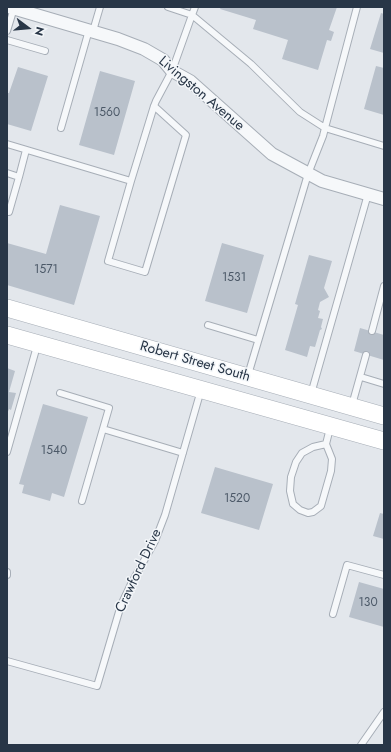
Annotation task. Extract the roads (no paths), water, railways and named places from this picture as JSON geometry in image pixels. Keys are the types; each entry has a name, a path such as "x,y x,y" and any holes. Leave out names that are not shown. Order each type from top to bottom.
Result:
{"main road":[{"name":"Robert Street South","path":"7,308 384,416"},
{"name":"Robert Street South","path":"7,335 384,441"}],"street":[{"name":"Livingston Avenue","path":"11,8 118,39 144,49 163,60 172,71 190,81 272,154 322,181 384,199"}],"lane":[{"path":"61,128 91,31 100,7"},
{"path":"168,7 192,15 251,64 300,112 325,128 384,146"},
{"path":"154,106 186,135 145,272 108,261 154,106 172,71 195,7"},
{"path":"247,377 308,174 325,128 357,7"},
{"path":"7,31 11,8"},
{"path":"7,40 45,51"},
{"path":"7,144 131,181"},
{"path":"7,212 9,212 26,150"},
{"path":"7,173 19,177"},
{"path":"310,395 368,194"},
{"path":"372,331 384,286"},
{"path":"208,325 258,340"},
{"path":"7,452 38,344"},
{"path":"351,407 361,377 366,355"},
{"path":"361,377 384,384"},
{"name":"Crawford Drive","path":"7,661 97,686 121,605 155,540 165,515 201,390"},
{"path":"60,393 109,408 82,501"},
{"path":"326,444 313,447 302,453 296,462 291,477 290,491 293,504 300,510 308,513 313,512 321,506 331,471 332,459 326,444 331,426"},
{"path":"103,429 183,453"},
{"path":"333,614 347,565 384,575"},
{"path":"361,745 384,712"}]}
